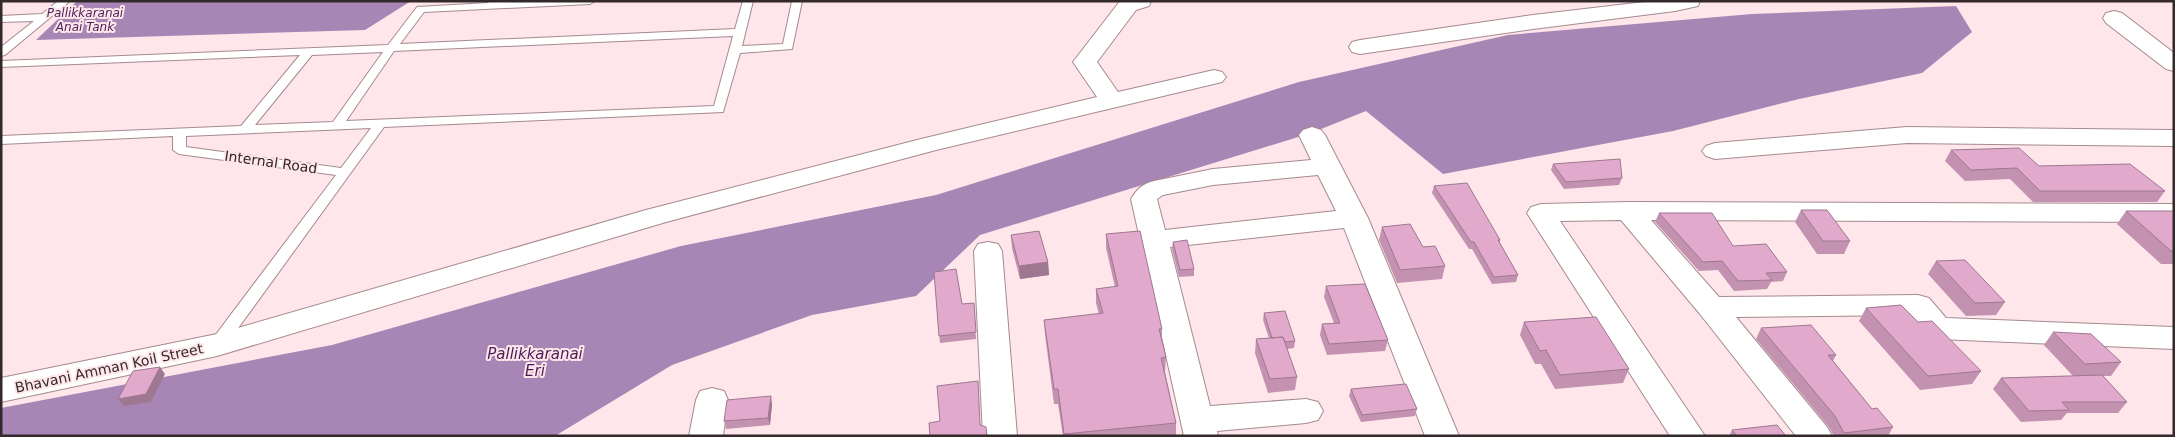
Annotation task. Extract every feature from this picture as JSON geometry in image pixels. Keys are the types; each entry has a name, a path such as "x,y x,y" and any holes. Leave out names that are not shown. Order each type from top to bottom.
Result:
{"street":[{"path":"1112,101 1085,62 1128,5 1141,1"},
{"path":"1360,47 1533,22 1675,5 1690,1"},
{"path":"2114,18 2174,64"},
{"name":"Bhavani Amman Koil Street","path":"1,390 217,345 656,216 930,144 1214,77"},
{"path":"1312,135 1354,218 1442,436"},
{"path":"1715,151 1828,140 1907,135 2174,138"},
{"path":"1306,410 1199,428 1144,199 1146,194 1154,189 1213,176 1327,166"},
{"path":"1628,211 1711,306 1816,436"},
{"path":"1688,436 1540,213 1628,211 2174,213"},
{"path":"1153,240 1354,218"},
{"path":"988,251 1000,436"},
{"path":"1711,306 1918,305 1938,328 2174,338"},
{"path":"706,436 712,400"}],"lane":[{"path":"1,53 65,1"},
{"path":"337,125 421,9 493,4 590,1"},
{"path":"1,140 719,109 748,1"},
{"path":"735,50 788,47 797,1"},
{"path":"1,19 46,17"},
{"path":"1,64 740,32"},
{"path":"245,129 309,52"},
{"path":"345,172 380,124"},
{"name":"Internal Road","path":"180,132 179,150 345,172 217,345"}],"water":[{"name":"Pallikkaranai Anai Tank","path":"77,1 411,1 365,30 36,40"},
{"name":"Pallikkaranai Eri","path":"1956,6 1972,32 1922,73 1799,99 1673,131 1443,174 1366,111 1311,133 980,235 916,296 812,315 672,365 555,436 1,436 1,408 332,345 681,246 936,195 1299,82 1508,35 1752,14"}],"building":[{"path":"2019,148 2039,166 2130,164 2165,191 2040,191 2017,168 1971,170 1951,150"},
{"path":"1620,159 1622,178 1566,182 1553,164"},
{"path":"1467,183 1518,275 1494,277 1474,242 1471,242 1434,186"},
{"path":"1801,210 1827,210 1850,241 1823,241"},
{"path":"2126,211 2174,211 2174,251 2171,251"},
{"path":"1659,213 1712,213 1733,246 1766,244 1787,272 1766,273 1772,280 1738,281 1722,261 1703,262"},
{"path":"1410,224 1423,247 1435,246 1445,266 1400,270 1382,227"},
{"path":"1039,231 1048,262 1019,266 1011,235"},
{"path":"1140,231 1162,329 1159,329 1166,357 1161,358 1176,423 1064,434 1058,389 1054,389 1044,320 1103,313 1096,289 1118,286 1106,234"},
{"path":"1187,240 1194,269 1180,270 1173,242"},
{"path":"1965,260 2005,302 1975,303 1936,261"},
{"path":"956,269 962,304 974,303 976,332 939,336 934,272"},
{"path":"1365,284 1388,340 1329,344 1322,324 1340,323 1326,286"},
{"path":"1901,305 1918,322 1932,321 1981,371 1928,376 1866,308"},
{"path":"1285,311 1295,341 1285,342 1283,337 1272,338 1264,313"},
{"path":"1596,317 1629,369 1560,375 1546,350 1540,351 1524,322"},
{"path":"1811,325 1836,355 1828,355 1872,409 1877,408 1893,427 1844,433 1835,416 1761,328"},
{"path":"2053,332 2091,334 2121,362 2085,364"},
{"path":"1283,337 1297,377 1270,379 1256,339"},
{"path":"160,367 146,394 118,399 133,371"},
{"path":"2102,375 2127,402 2062,402 2069,410 2029,411 2001,378"},
{"path":"978,381 980,425 986,427 987,436 930,436 929,423 940,421 937,386"},
{"path":"1406,384 1417,409 1362,415 1351,389"},
{"path":"771,396 768,418 724,421 727,400"},
{"path":"1777,425 1786,436 1737,436 1732,430"}]}
